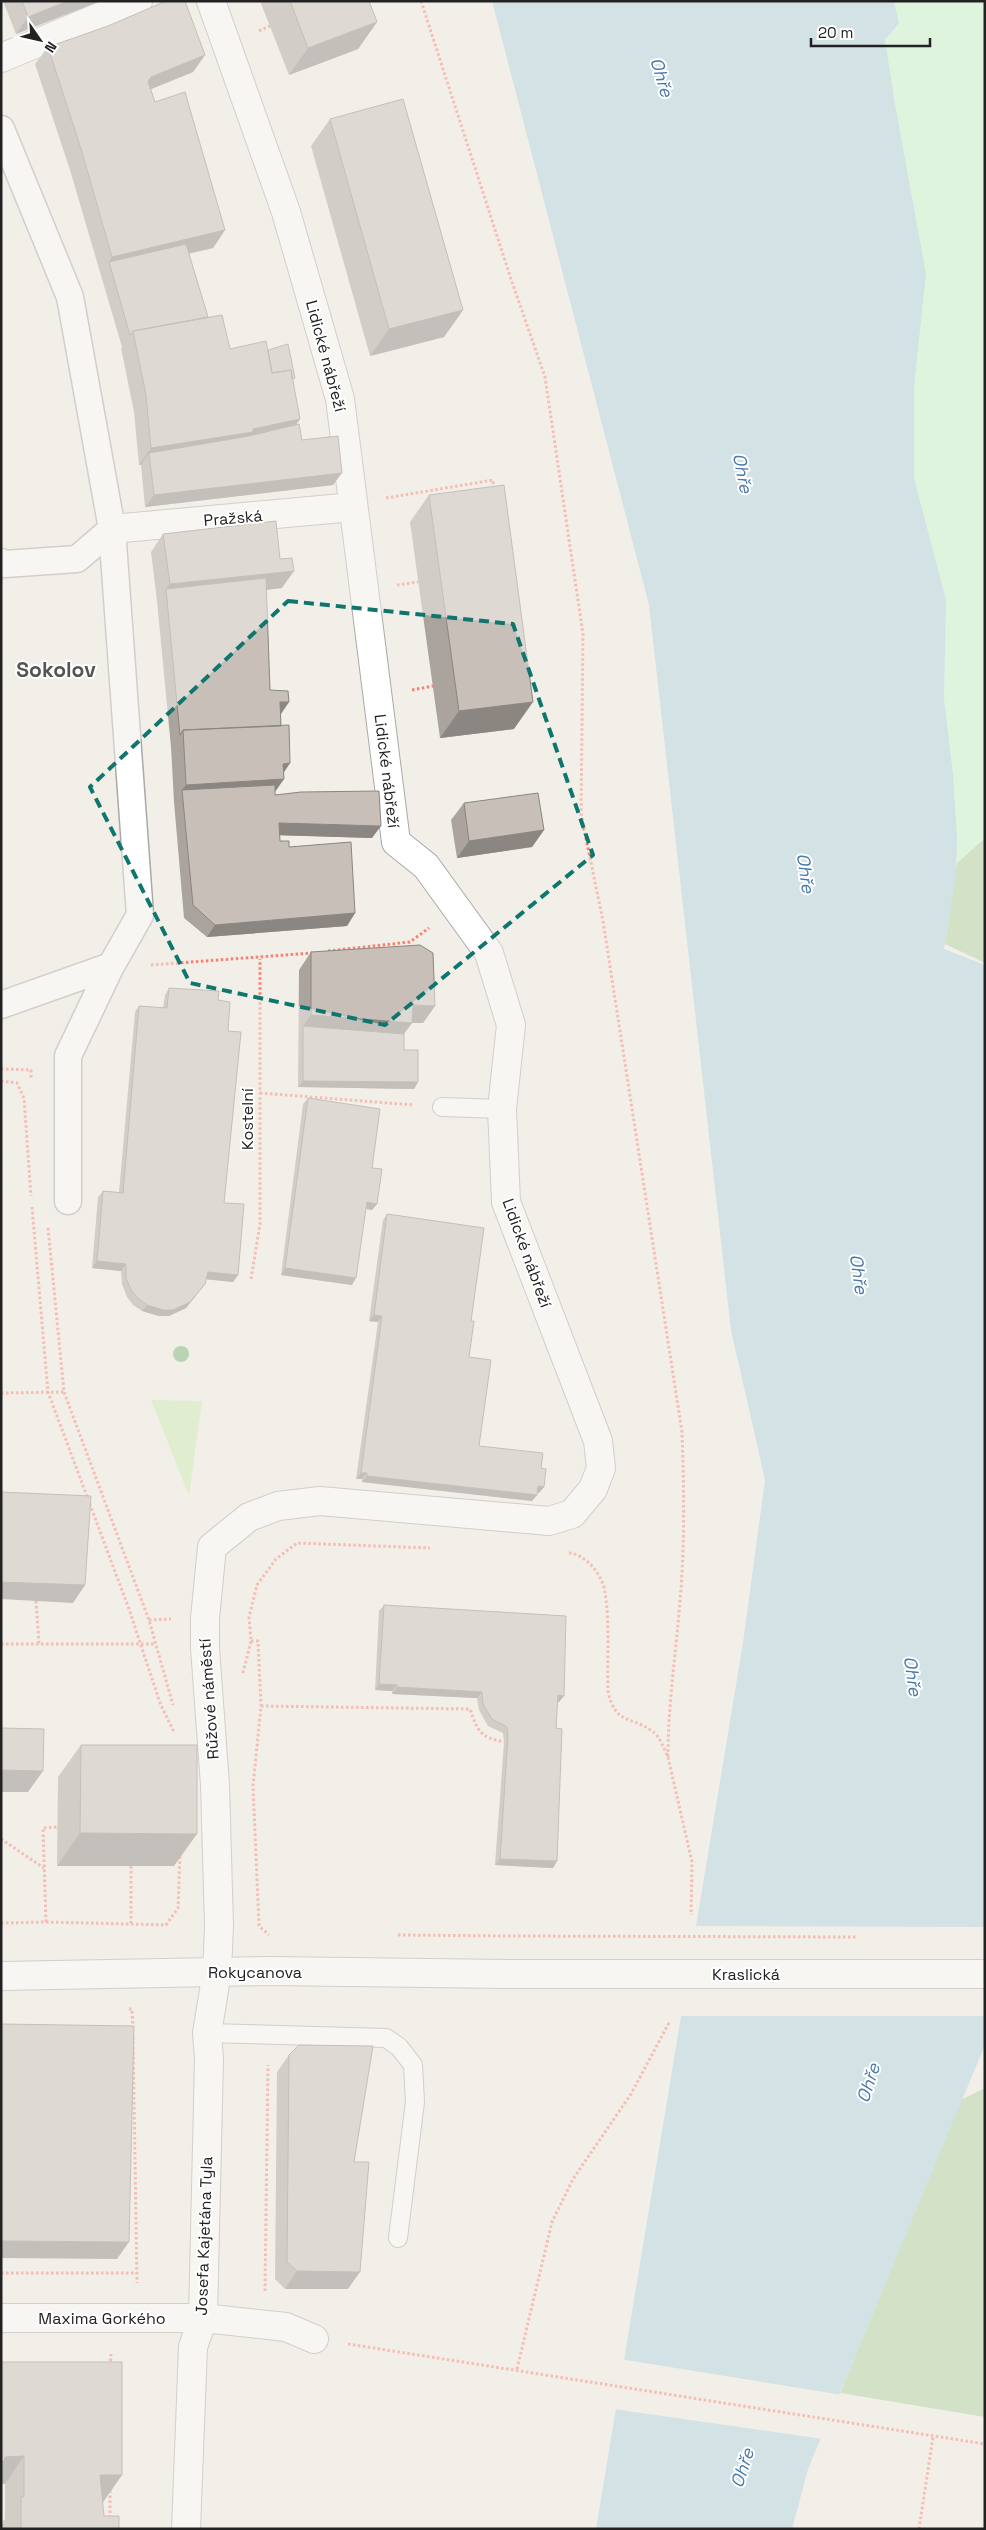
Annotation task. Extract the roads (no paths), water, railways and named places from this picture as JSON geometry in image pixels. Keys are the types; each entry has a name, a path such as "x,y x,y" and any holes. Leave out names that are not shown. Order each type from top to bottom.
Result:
{"street":[{"path":"1,58 138,1"},
{"name":"Lidické nábřeží","path":"211,1 286,212 337,389 396,842 426,866 489,953 511,1025 502,1109 506,1202 598,1441 601,1468 593,1489 572,1514 549,1521 320,1501"},
{"path":"1,129 70,297 112,529 140,915 111,966 68,1056 68,1201"},
{"name":"Pražská","path":"112,529 354,508"},
{"path":"1,562 5,564 77,559 112,529"},
{"path":"1,1005 111,966"},
{"name":"Růžové náměstí","path":"217,1972 219,1926 215,1785 205,1648 205,1618 212,1547 249,1517 278,1506 320,1501"},
{"name":"Rokycanova","path":"1,1976 217,1972 508,1974"},
{"name":"Josefa Kajetána Tyla","path":"186,2529 193,2347 203,2318 209,2059 207,2033 217,1972"},
{"name":"Kraslická","path":"508,1974 985,1974"},
{"name":"Maxima Gorkého","path":"1,2318 203,2318 286,2327 314,2339"}],"lane":[{"path":"442,1107 502,1109"},
{"path":"207,2033 386,2038 399,2047 413,2065 415,2102 398,2238"}],"water":[{"name":"Ohře","path":"492,1 894,1 899,23 885,40 926,274 914,386 914,478 946,600 944,699 953,775 957,836 956,875 944,949 985,965 985,2045 808,2469 792,2529 596,2529 743,1643 765,1480 731,1330 649,605"}],"district":[{"name":"Sokolov","path":"56,669"}]}
